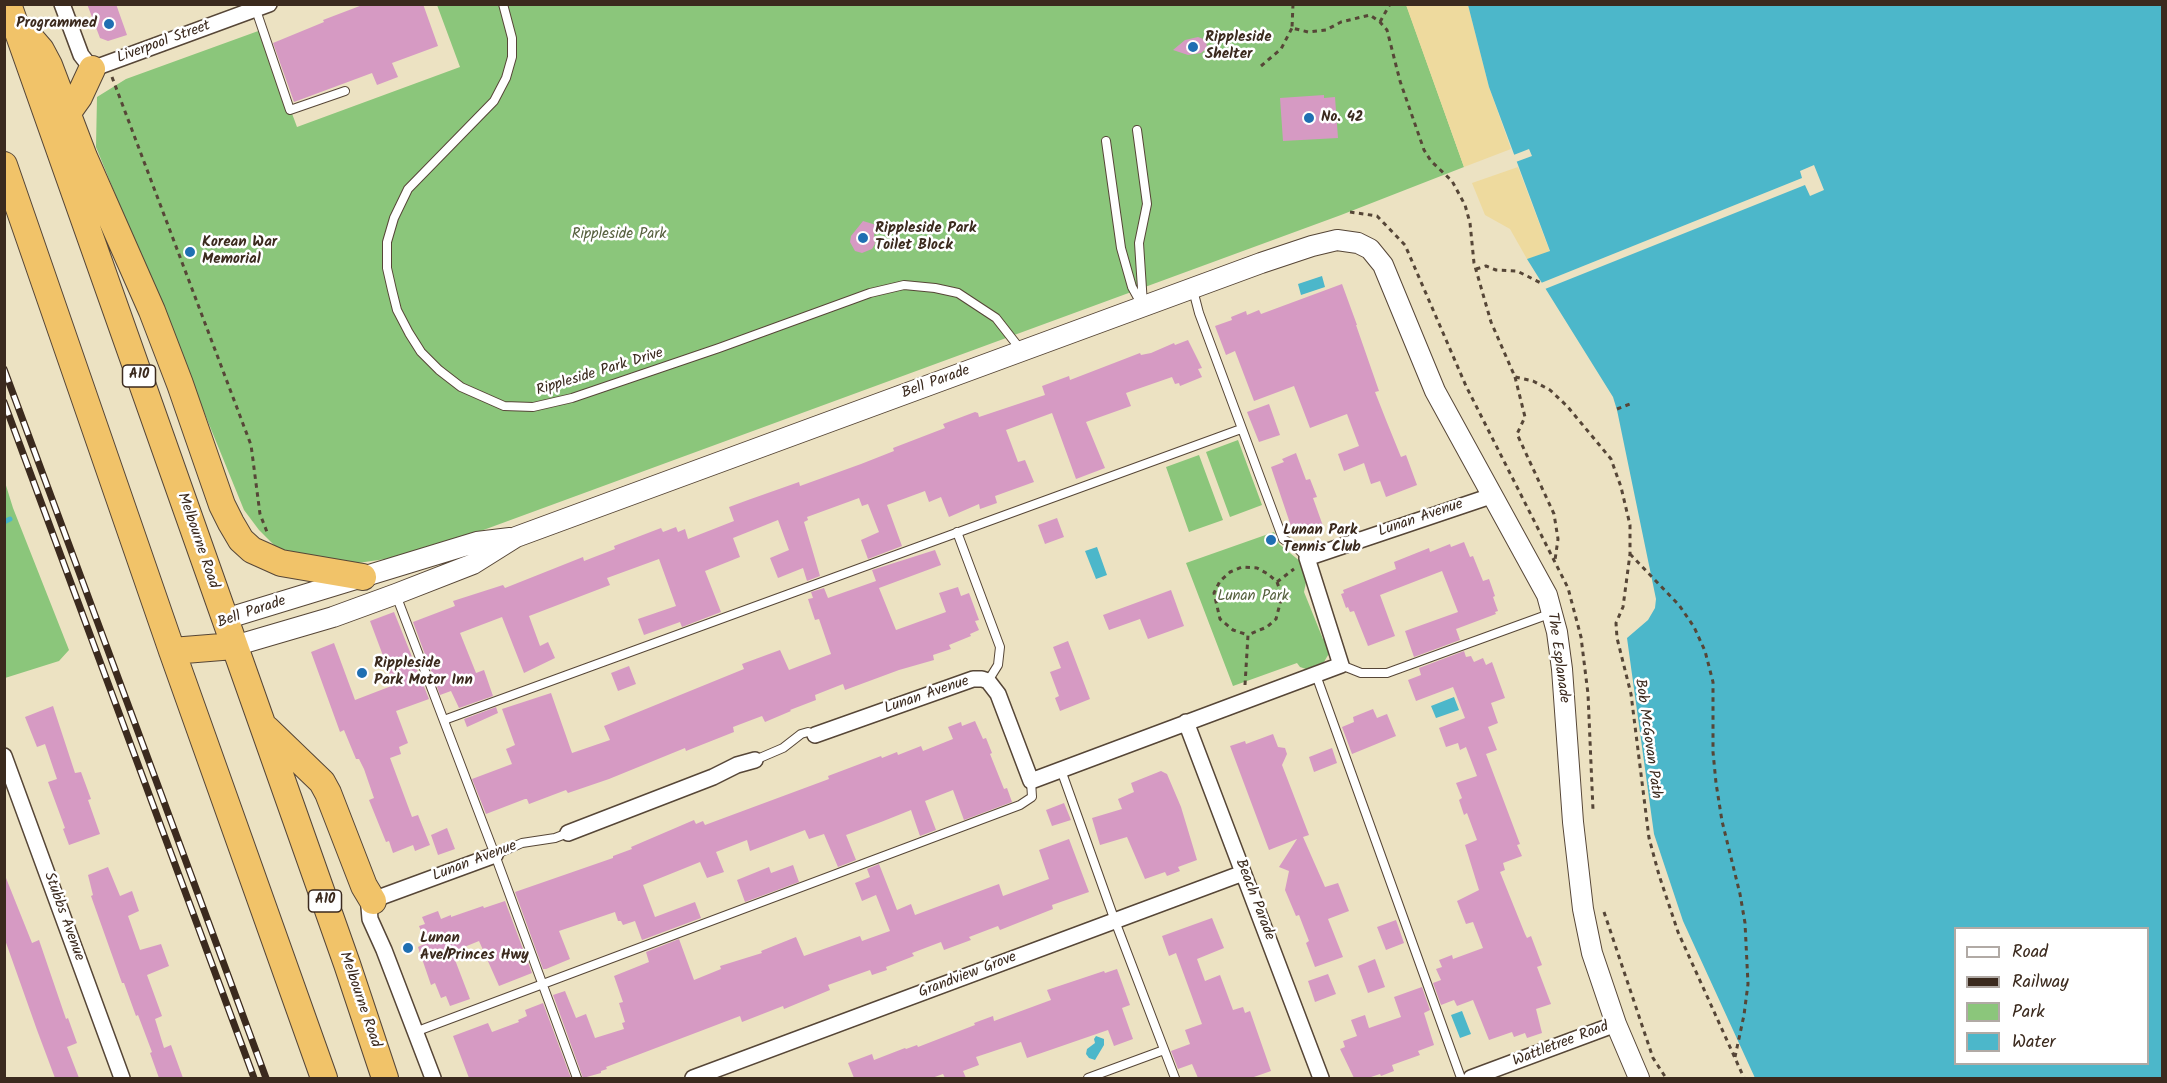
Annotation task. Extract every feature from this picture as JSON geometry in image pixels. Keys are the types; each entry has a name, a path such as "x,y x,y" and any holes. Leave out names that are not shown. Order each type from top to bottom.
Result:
{"highway":[{"name":"Melbourne Road","path":"9,9 60,123 234,646 385,1078"},
{"path":"100,67 60,123 84,157 165,344 222,505 241,540 252,550 281,563 363,577"},
{"path":"4,165 172,651 324,1078"},
{"name":"Bell Parade","path":"172,651 225,619"},
{"name":"Bell Parade","path":"172,651 234,646"},
{"path":"262,725 322,782 373,901"}],"street":[{"path":"62,4 81,55 100,67"},
{"name":"Liverpool Street","path":"100,67 262,7"},
{"name":"Bell Parade","path":"234,646 333,617 396,594 473,564 516,537 1192,288 1312,246 1337,240 1358,243"},
{"name":"The Esplanade","path":"1358,243 1370,249 1383,265 1435,391 1547,595 1562,669 1582,909 1592,953 1616,1024 1639,1078"},
{"name":"Lunan Avenue","path":"1307,558 1491,496"},
{"name":"Bell Parade","path":"225,619 477,542 516,537"},
{"path":"1031,781 1341,665 1307,558"},
{"name":"Lunan Avenue","path":"815,735 974,679 988,681 998,694 1031,781"},
{"name":"Beach Parade","path":"1186,722 1321,1078"},
{"name":"Stubbs Avenue","path":"4,756 122,1078"},
{"name":"Lunan Avenue","path":"568,833 714,777 736,765 755,760"},
{"name":"Lunan Avenue","path":"373,901 495,855"},
{"name":"Grandview Grove","path":"693,1078 1243,873"},
{"path":"373,901 368,915 384,950 433,1078"},
{"name":"Wattletree Road","path":"1471,1078 1616,1024"}],"lane":[{"name":"Rippleside Park Drive","path":"503,4 512,38 512,57 506,78 494,100 408,189 394,218 387,242 387,268 397,310 422,352 439,370 461,387 504,406 533,407 572,398 870,293 904,285 958,293 996,318 1022,351"},
{"path":"262,7 290,110 345,91"},
{"path":"1137,130 1147,204 1139,243 1143,306"},
{"path":"1106,141 1121,248 1132,287 1143,306"},
{"path":"1192,288 1283,539 1307,558"},
{"path":"444,720 1242,429"},
{"path":"957,532 1000,647 998,665 988,681"},
{"path":"396,594 495,855 576,1078"},
{"path":"1341,665 1361,673 1387,673 1552,613"},
{"path":"1316,675 1461,1078"},
{"name":"Lunan Avenue","path":"755,760 783,748 801,734 808,732 815,735"},
{"path":"1061,770 1175,1078"},
{"path":"415,1032 1020,805 1032,797 1031,781"},
{"name":"Lunan Avenue","path":"495,855 522,843 555,838 568,833"},
{"path":"1088,1078 1164,1050"}],"path":[{"path":"1261,66 1281,49 1292,28 1293,4"},
{"path":"1380,22 1390,4"},
{"path":"1292,28 1308,32 1326,30 1341,22 1370,15 1387,30 1400,81 1424,150 1431,161 1452,181 1465,205 1470,223 1476,269 1491,322 1515,377 1525,417 1517,434 1554,514 1558,539 1555,562"},
{"path":"100,67 251,445 260,514"},
{"path":"1350,212 1377,216 1405,245 1466,386 1568,588 1581,637 1588,694 1593,813"},
{"path":"1476,269 1486,266 1496,270 1516,271 1541,283"},
{"name":"Bob McGovan Path","path":"1515,377 1533,381 1550,390 1567,405 1611,459 1621,487 1630,525 1630,554 1623,608 1616,623 1617,638 1631,694 1649,838 1678,932 1744,1078"},
{"path":"1617,410 1630,404"},
{"path":"1630,554 1679,605 1694,627 1705,651 1713,682 1713,752 1716,783 1722,821 1740,894 1746,946 1748,984 1735,1058"},
{"path":"1242,567 1257,568 1268,574 1276,582 1282,596 1276,619 1267,627 1248,635 1233,630 1220,620 1214,593 1220,581 1230,572 1242,567"},
{"path":"1244,701 1248,635"},
{"path":"1601,902 1653,1058 1666,1078"}],"green space":[{"name":"Rippleside Park","path":"1406,4 1464,167 1341,215 448,543 399,557 358,563 331,563 305,559 277,548 244,510 96,147 97,97 126,79 261,30 297,127 460,67 437,5"},
{"path":"1238,440 1262,505 1230,517 1206,452"},
{"path":"1199,455 1223,520 1189,532 1166,467"},
{"path":"4,479 13,508 69,650 59,661 5,678"},
{"name":"Lunan Park","path":"1274,532 1279,544 1301,562 1307,577 1304,592 1323,639 1329,640 1331,650 1324,662 1306,669 1297,663 1233,686 1186,563"}],"sand":[{"path":"1406,5 1468,5 1489,87 1511,149 1464,167"},
{"path":"1518,167 1550,252 1527,259 1510,229 1485,215 1472,183"}],"water":[{"path":"1468,5 2162,5 2162,1078 1755,1078 1683,921 1654,834 1627,638 1648,620 1655,608 1656,599 1613,397 1527,259 1550,251 1489,87"},
{"path":"1322,276 1325,287 1301,295 1298,284"},
{"path":"1097,547 1107,575 1096,579 1085,551"},
{"path":"1454,697 1459,710 1436,718 1431,706"},
{"path":"1462,1011 1471,1034 1460,1038 1451,1015"},
{"path":"1096,1036 1104,1039 1104,1045 1095,1060 1086,1054 1087,1049 1095,1043"}],"pier":[{"path":"1529,149 1532,156 1513,163 1511,156"},
{"path":"1814,165 1824,190 1810,196 1805,185 1545,289 1541,283 1802,178 1800,171"}],"building":[{"name":"Programmed","path":"87,4 116,4 127,35 108,41 100,38"},
{"path":"365,4 423,4 438,46 392,63 398,77 377,85 372,73 294,102 273,43"},
{"name":"Rippleside Shelter","path":"1198,37 1206,40 1207,48 1201,53 1188,55 1173,50 1185,40"},
{"name":"No. 42","path":"1324,95 1324,98 1335,97 1338,138 1283,141 1280,98"},
{"name":"Rippleside Park Toilet Block","path":"863,221 883,227 874,234 875,244 872,249 862,253 855,251 850,242 851,236"},
{"path":"1342,284 1379,391 1375,392 1401,457 1406,455 1417,485 1386,497 1380,481 1371,484 1364,463 1344,471 1338,454 1359,446 1347,414 1310,428 1294,386 1254,401 1235,351 1226,355 1215,326 1232,320 1231,317 1246,311 1247,315 1259,310 1261,314"},
{"path":"1188,340 1202,368 1198,369 1202,377 1180,386 1179,383 1175,384 1172,377 1126,393 1131,406 1086,422 1105,468 1076,479 1052,413 1006,430 1018,462 1025,460 1034,482 995,496 997,503 980,509 979,504 949,517 941,497 929,502 925,491 887,505 902,546 868,559 861,540 879,532 868,504 862,506 859,498 807,517 808,520 804,522 820,576 807,581 803,568 778,578 770,558 789,550 778,520 733,538 740,557 705,571 721,612 682,627 680,622 644,635 638,619 676,606 659,559 607,578 610,585 529,616 540,646 548,642 555,658 524,673 502,617 460,633 476,673 484,670 493,696 459,708 451,691 440,695 413,622 455,606 453,601 503,585 505,588 583,557 584,561 615,549 614,546 661,528 663,532 676,527 678,532 685,529 688,539 734,521 729,507 799,482 800,486 861,464 894,451 893,448 945,428 943,424 975,412 979,417 1045,395 1042,386 1069,376 1070,380 1140,353 1141,355 1151,353 1174,343 1175,345"},
{"path":"1269,404 1280,435 1259,442 1247,412"},
{"path":"1296,453 1306,480 1310,479 1317,497 1313,498 1323,526 1310,530 1309,526 1293,532 1271,467 1284,462 1282,459"},
{"path":"1057,518 1064,537 1045,544 1038,525"},
{"path":"1464,542 1470,557 1473,556 1483,581 1489,579 1498,611 1495,612 1496,614 1456,629 1460,640 1414,657 1405,631 1458,612 1442,571 1380,595 1395,636 1368,646 1354,611 1350,612 1348,607 1346,608 1341,594 1344,593 1343,590 1396,569 1394,562 1429,548 1430,552 1450,544 1451,547"},
{"path":"935,550 941,565 879,588 896,630 946,612 939,593 958,587 961,596 969,593 979,620 975,621 979,630 949,645 951,649 933,655 934,660 845,690 843,684 815,695 816,700 765,722 762,716 733,727 734,732 686,751 685,748 609,779 568,793 566,790 529,804 525,799 486,814 472,779 512,764 506,749 515,745 502,709 551,693 572,753 610,740 604,726 744,669 742,664 780,650 789,670 831,654 819,619 815,620 808,599 813,598 811,592 824,588 828,598 876,581 872,570"},
{"path":"1171,590 1184,626 1148,639 1140,619 1109,630 1103,615"},
{"path":"394,612 429,699 396,711 408,743 399,747 401,754 390,758 412,817 418,815 430,845 415,851 413,845 393,853 389,841 386,842 369,800 374,798 364,769 359,759 356,759 344,730 340,732 311,652 334,643 355,700 394,685 370,621"},
{"path":"1068,641 1090,699 1060,711 1055,698 1059,696 1050,672 1061,668 1053,647"},
{"path":"1464,651 1466,657 1471,656 1474,662 1483,658 1486,665 1492,662 1505,698 1491,703 1498,723 1488,727 1497,750 1486,754 1520,844 1517,845 1522,856 1503,863 1505,870 1500,872 1525,934 1527,938 1531,936 1542,965 1537,967 1551,1004 1536,1009 1542,1033 1527,1038 1525,1033 1514,1037 1512,1032 1489,1040 1473,1000 1457,1006 1454,1000 1441,1005 1433,983 1441,980 1436,969 1442,967 1439,960 1452,955 1453,959 1483,948 1473,922 1466,924 1457,901 1479,890 1465,845 1477,840 1467,813 1464,815 1459,800 1462,798 1456,783 1477,776 1466,747 1460,750 1458,743 1446,747 1439,728 1465,718 1453,687 1416,701 1408,680 1421,675 1419,668"},
{"path":"629,666 636,684 618,691 611,673"},
{"path":"53,706 75,773 81,772 91,799 88,800 100,834 69,845 48,782 57,779 45,744 37,747 25,717"},
{"path":"496,707 498,713 467,727 464,719"},
{"path":"1373,709 1377,718 1387,714 1396,736 1352,754 1342,727 1354,722 1353,717"},
{"path":"975,721 983,739 986,738 1004,789 1007,788 1012,802 964,820 953,790 925,801 936,830 920,836 911,810 846,835 856,860 838,867 824,834 809,839 805,830 750,851 747,840 716,852 724,872 707,878 700,862 643,885 655,917 695,902 701,918 642,940 635,921 623,925 621,921 618,921 615,912 559,931 570,959 543,969 515,892 613,858 613,856 632,849 631,847 694,820 696,824 703,821 705,825 829,779 828,776 881,756 882,758 897,752 898,755 921,746 923,751 953,739 948,727 961,722 962,726"},
{"path":"1273,734 1278,747 1285,748 1287,754 1282,765 1309,835 1303,837 1325,887 1338,883 1349,911 1328,919 1343,957 1315,967 1306,943 1309,941 1299,915 1296,916 1285,890 1289,871 1279,867 1297,839 1269,850 1230,746 1245,741 1246,744"},
{"path":"1332,748 1337,763 1314,772 1309,757"},
{"path":"1161,771 1167,774 1181,807 1197,860 1178,867 1180,871 1167,876 1165,872 1145,879 1127,837 1100,845 1092,818 1122,809 1118,799 1134,792 1131,783"},
{"path":"1064,803 1071,820 1052,826 1046,810"},
{"path":"447,828 455,849 438,855 431,835"},
{"path":"1069,839 1089,892 1052,905 1053,909 1000,930 998,926 969,937 971,940 944,950 941,942 912,953 914,956 886,967 887,970 872,975 870,970 828,985 830,990 784,1009 783,1006 742,1022 740,1016 606,1067 607,1069 601,1073 583,1078 553,995 565,991 576,1018 586,1014 595,1038 624,1029 622,1023 625,1022 619,1003 623,1002 614,976 649,962 646,952 679,939 694,980 721,969 720,966 762,953 761,951 796,937 804,956 860,936 862,941 890,931 876,895 862,901 855,883 870,877 867,869 879,864 897,910 911,904 915,915 999,884 1003,896 1049,879 1039,850"},
{"path":"793,865 799,882 745,902 737,880 769,867 771,873"},
{"path":"108,867 120,896 132,891 139,911 128,916 140,950 161,944 169,966 147,975 162,1016 155,1019 164,1048 171,1045 183,1078 159,1078 150,1053 152,1052 138,1015 136,1016 124,983 122,983 91,896 93,895 88,875"},
{"path":"4,878 6,878 32,943 39,940 66,1019 68,1018 77,1043 67,1047 79,1078 55,1078 37,1030 4,937"},
{"path":"505,901 532,973 499,986 479,941 452,952 470,999 450,1006 446,996 441,998 435,983 431,985 418,947 426,943 419,926 425,924 422,917 438,911 441,919"},
{"path":"1212,918 1224,948 1197,959 1205,981 1220,975 1233,1010 1243,1007 1245,1013 1250,1011 1271,1071 1251,1078 1198,1078 1192,1064 1178,1069 1171,1051 1190,1044 1185,1030 1202,1024 1176,953 1169,956 1162,936"},
{"path":"1396,920 1404,943 1386,950 1377,927"},
{"path":"1375,959 1385,987 1368,993 1358,966"},
{"path":"1117,969 1130,1005 1122,1008 1133,1039 1114,1046 1108,1030 1027,1058 1021,1042 976,1057 979,1065 963,1071 966,1078 945,1078 943,1074 932,1078 854,1078 848,1063 872,1054 874,1060 905,1048 917,1045 918,1047 993,1016 994,1021 1051,1000 1047,990 1104,971 1105,973"},
{"path":"1328,974 1336,994 1315,1002 1308,981"},
{"path":"1422,987 1430,1010 1424,1013 1434,1045 1418,1051 1420,1055 1392,1065 1394,1071 1381,1076 1380,1074 1368,1078 1354,1078 1340,1049 1345,1047 1343,1041 1357,1036 1351,1020 1365,1015 1369,1028 1401,1017 1394,997"},
{"path":"543,1003 571,1078 469,1078 453,1036 488,1023 492,1032 519,1022 518,1020 527,1016 525,1010"}],"waterway":[{"path":"4,522 10,519"}],"railway":[{"path":"4,369 266,1078"},
{"path":"4,402 254,1078"}],"place":[{"name":"Programmed","path":"109,24"},
{"name":"Rippleside Shelter","path":"1193,47"},
{"name":"No. 42","path":"1309,118"},
{"name":"Rippleside Park Toilet Block","path":"863,238"},
{"name":"Korean War Memorial","path":"190,252"},
{"name":"Lunan Park Tennis Club","path":"1271,540"},
{"name":"Rippleside Park Motor Inn","path":"362,673"},
{"name":"Lunan Ave/Princes Hwy","path":"408,948"}]}
